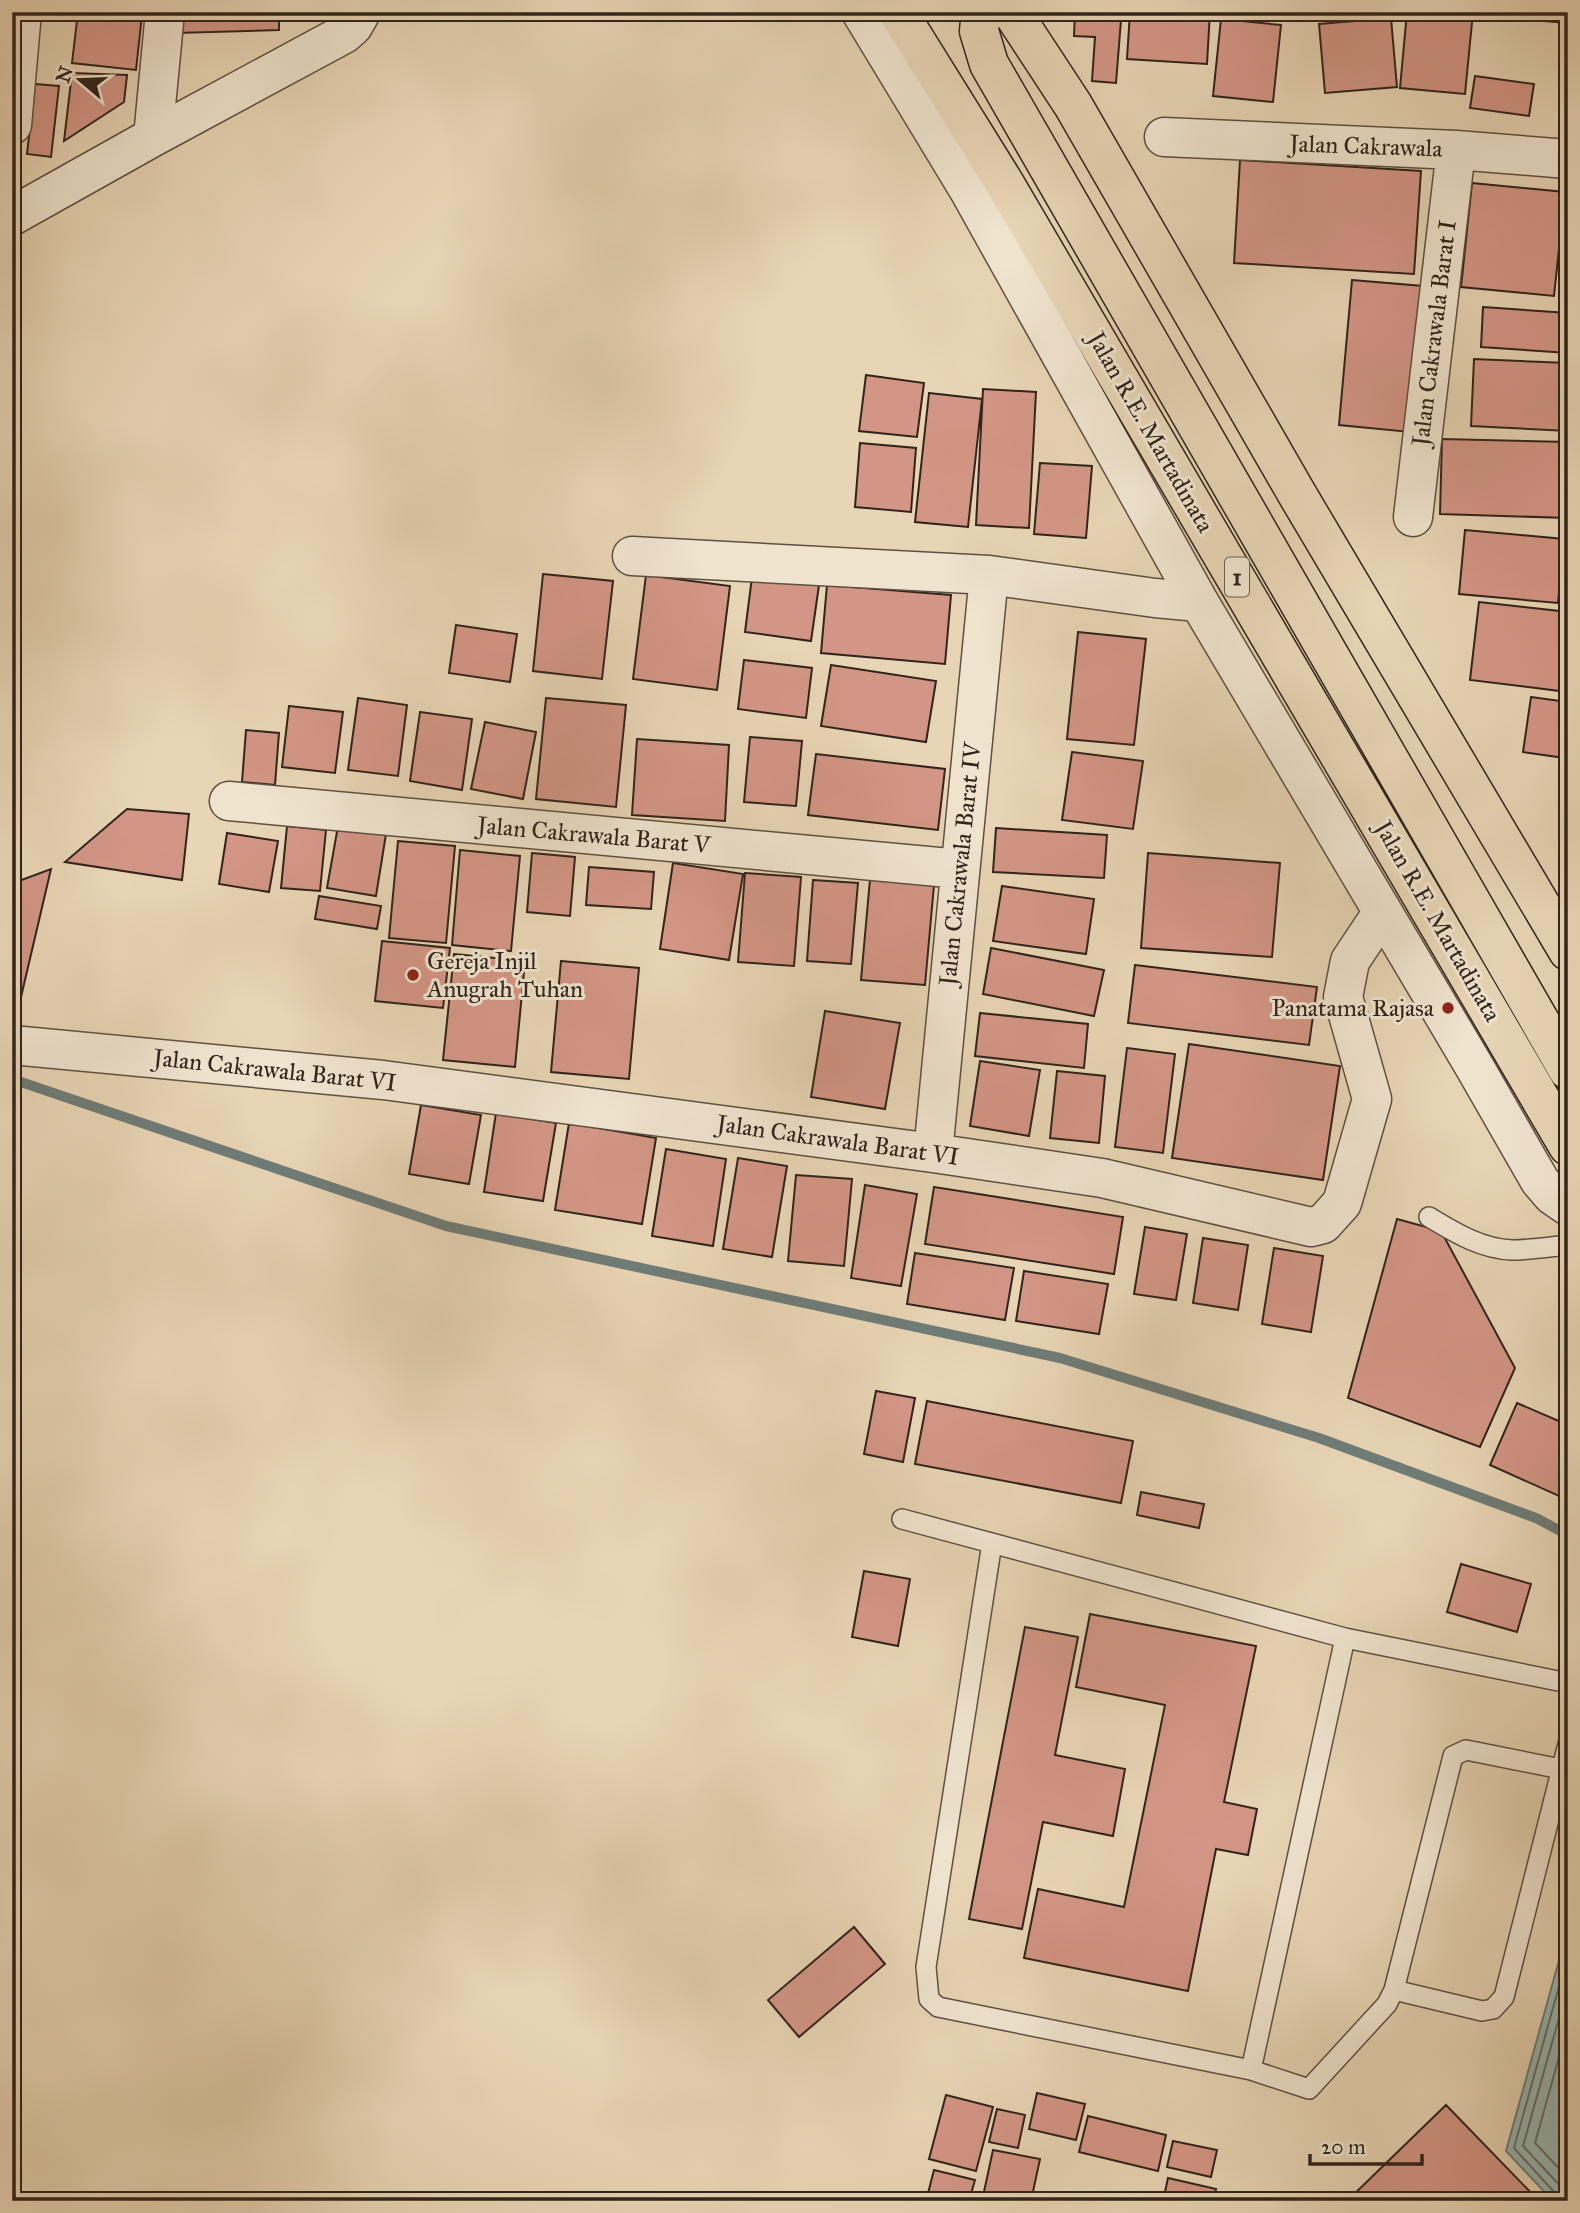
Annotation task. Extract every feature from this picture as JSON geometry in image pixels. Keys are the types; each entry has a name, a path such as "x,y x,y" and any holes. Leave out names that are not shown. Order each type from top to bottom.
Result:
{"highway":[{"name":"Jalan R.E. Martadinata","path":"898,12 1020,208 1568,1146"},
{"name":"1","path":"981,12 979,31 989,64 1568,1070"},
{"path":"1012,12 1073,105 1297,494 1568,951"}],"street":[{"path":"12,125 22,12"},
{"path":"152,137 166,12"},
{"path":"12,216 344,34 353,26 361,12"},
{"path":"862,12 976,204 1199,602 1540,1181 1552,1195 1568,1206"},
{"name":"Jalan Cakrawala","path":"1164,137 1456,150 1568,159"},
{"name":"Jalan Cakrawala Barat I","path":"1413,517 1456,150"},
{"path":"632,556 989,575 1199,602"},
{"name":"Jalan Cakrawala Barat IV","path":"933,1153 989,575"},
{"name":"Jalan Cakrawala Barat V","path":"229,802 960,870"},
{"name":"Jalan Cakrawala Barat VI","path":"12,1045 383,1080 933,1153 1102,1178 1311,1227 1323,1224 1342,1203 1372,1099 1343,997 1350,961 1382,913"}],"lane":[{"path":"1429,1217 1457,1234 1479,1243 1510,1250 1568,1245"},
{"path":"902,1519 1345,1638 1568,1683"},
{"path":"992,1543 926,1967 929,1999 938,2007 1251,2070 1309,2089 1387,2004 1394,1990 1452,1756 1466,1750 1561,1769"},
{"path":"1251,2070 1345,1638"},
{"path":"1394,1990 1482,2011 1493,2008 1504,1997 1568,1744"}],"water":[{"path":"1568,1928 1568,2201 1553,2201 1506,2151"}],"building":[{"path":"78,12 142,15 136,70 72,63"},
{"path":"176,12 279,12 279,30 176,33"},
{"path":"1075,12 1119,12 1121,20 1116,83 1092,81 1095,37 1074,36"},
{"path":"1130,12 1210,12 1207,64 1127,59"},
{"path":"1407,12 1473,12 1465,94 1400,88"},
{"path":"1545,12 1568,12 1568,23 1544,21"},
{"path":"1391,18 1397,87 1325,93 1319,24"},
{"path":"1221,19 1281,25 1273,102 1213,96"},
{"path":"72,73 127,75 124,102 64,141"},
{"path":"1475,76 1534,84 1529,116 1470,108"},
{"path":"35,84 59,86 51,157 27,154"},
{"path":"1240,160 1421,171 1414,274 1234,263"},
{"path":"1472,183 1565,192 1554,296 1461,287"},
{"path":"1352,280 1423,286 1410,432 1339,425"},
{"path":"1483,307 1568,313 1568,353 1481,347"},
{"path":"1474,359 1568,363 1568,431 1471,426"},
{"path":"866,375 924,383 917,437 859,431"},
{"path":"983,389 1036,392 1029,528 976,525"},
{"path":"929,393 982,399 968,527 915,522"},
{"path":"1442,439 1568,442 1568,518 1440,514"},
{"path":"860,443 916,448 911,512 855,507"},
{"path":"1040,463 1092,466 1086,538 1034,534"},
{"path":"1465,530 1564,539 1558,603 1459,594"},
{"path":"543,574 613,581 602,679 533,671"},
{"path":"646,575 730,586 717,690 633,679"},
{"path":"752,577 819,585 811,641 745,632"},
{"path":"827,585 951,595 945,664 821,653"},
{"path":"1479,602 1568,612 1568,692 1470,680"},
{"path":"456,625 517,634 510,682 449,673"},
{"path":"1078,632 1146,639 1134,745 1067,739"},
{"path":"744,660 812,668 806,718 738,709"},
{"path":"831,665 936,681 926,742 821,726"},
{"path":"1531,697 1568,702 1565,758 1523,752"},
{"path":"358,698 407,705 398,776 348,770"},
{"path":"546,698 626,705 616,807 536,799"},
{"path":"289,706 343,712 335,773 282,767"},
{"path":"420,712 472,719 462,790 410,781"},
{"path":"485,722 536,732 523,799 471,789"},
{"path":"246,730 279,733 275,785 242,782"},
{"path":"750,737 802,741 796,806 744,802"},
{"path":"637,739 729,745 725,821 632,815"},
{"path":"1072,752 1143,761 1133,829 1062,820"},
{"path":"816,754 945,769 938,830 808,815"},
{"path":"127,809 189,814 182,880 65,862"},
{"path":"287,826 326,830 320,891 281,888"},
{"path":"338,826 386,834 376,896 327,888"},
{"path":"996,828 1107,835 1104,878 993,872"},
{"path":"227,833 278,841 269,892 219,884"},
{"path":"398,841 455,846 446,943 389,938"},
{"path":"460,850 520,856 511,951 452,945"},
{"path":"532,853 575,857 570,916 527,912"},
{"path":"1148,853 1280,863 1272,957 1141,948"},
{"path":"673,863 743,874 729,960 660,949"},
{"path":"589,867 654,872 651,909 586,905"},
{"path":"51,869 21,997 12,995 12,895 16,882"},
{"path":"745,873 801,877 794,966 738,962"},
{"path":"870,879 934,885 925,985 861,980"},
{"path":"813,880 858,883 851,964 807,961"},
{"path":"1002,886 1094,899 1086,954 993,941"},
{"path":"319,896 381,906 377,929 315,919"},
{"name":"Gereja Injil Anugrah Tuhan","path":"382,941 450,948 443,1008 375,1001"},
{"path":"991,948 1104,970 1094,1016 983,994"},
{"path":"454,954 525,961 515,1067 443,1060"},
{"path":"561,961 639,968 629,1079 551,1072"},
{"path":"1135,965 1317,987 1309,1045 1128,1023"},
{"path":"825,1011 900,1023 885,1109 811,1097"},
{"path":"980,1013 1088,1024 1084,1068 975,1056"},
{"path":"1189,1044 1340,1066 1323,1180 1172,1158"},
{"path":"1127,1048 1175,1054 1163,1153 1115,1147"},
{"path":"980,1061 1040,1070 1029,1136 970,1126"},
{"path":"1057,1071 1105,1076 1099,1143 1050,1138"},
{"path":"421,1105 481,1115 469,1184 409,1174"},
{"path":"496,1113 556,1123 543,1201 484,1192"},
{"path":"569,1123 656,1138 642,1224 555,1210"},
{"path":"666,1149 726,1159 713,1246 652,1236"},
{"path":"738,1158 787,1166 772,1257 723,1249"},
{"path":"796,1175 852,1179 844,1266 788,1261"},
{"path":"865,1185 917,1194 901,1286 851,1278"},
{"path":"934,1187 1123,1217 1114,1274 925,1244"},
{"path":"1397,1219 1441,1231 1515,1368 1480,1447 1348,1398"},
{"path":"1145,1227 1187,1234 1176,1300 1134,1294"},
{"path":"1203,1238 1248,1245 1238,1310 1193,1303"},
{"path":"1274,1248 1323,1256 1311,1332 1262,1324"},
{"path":"915,1253 1014,1268 1005,1320 907,1304"},
{"path":"1024,1271 1108,1284 1099,1334 1016,1321"},
{"path":"876,1391 915,1398 903,1462 864,1454"},
{"path":"927,1401 1133,1441 1121,1503 915,1464"},
{"path":"1517,1403 1568,1425 1568,1500 1490,1465"},
{"path":"1141,1492 1204,1504 1199,1528 1137,1515"},
{"path":"1461,1564 1531,1584 1517,1632 1447,1612"},
{"path":"864,1571 910,1579 898,1646 852,1637"},
{"path":"1090,1614 1256,1646 1224,1802 1257,1809 1248,1855 1216,1849 1188,1991 1024,1958 1038,1889 1124,1907 1165,1705 1076,1687"},
{"path":"1025,1627 1078,1637 1055,1755 1125,1769 1113,1836 1043,1822 1022,1929 969,1919"},
{"path":"854,1927 885,1964 799,2037 768,2000"},
{"path":"1037,2093 1085,2104 1076,2140 1029,2129"},
{"path":"946,2095 993,2107 976,2171 929,2159"},
{"path":"1446,2105 1539,2201 1347,2201"},
{"path":"997,2109 1025,2115 1018,2148 989,2142"},
{"path":"1088,2116 1166,2135 1158,2171 1079,2152"},
{"path":"1173,2141 1217,2150 1211,2177 1167,2167"},
{"path":"993,2150 1040,2159 1031,2201 982,2201"},
{"path":"934,2170 975,2180 969,2201 926,2201"},
{"path":"1168,2178 1216,2189 1213,2201 1163,2201"}],"waterway":[{"path":"12,1079 446,1226 1060,1358 1319,1438 1536,1518 1568,1535"}],"place":[{"name":"Gereja Injil Anugrah Tuhan","path":"413,975"},
{"name":"Panatama Rajasa","path":"1448,1008"}]}
